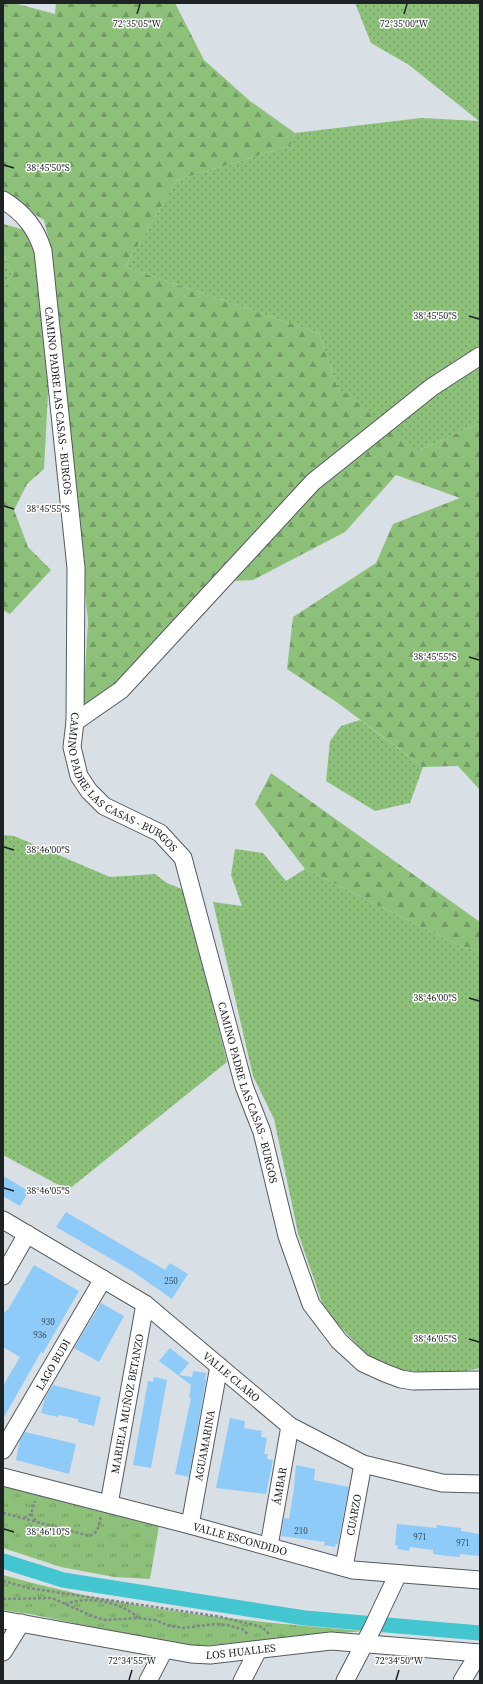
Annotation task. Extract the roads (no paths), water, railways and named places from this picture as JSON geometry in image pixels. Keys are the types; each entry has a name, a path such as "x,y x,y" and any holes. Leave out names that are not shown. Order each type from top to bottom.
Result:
{"street":[{"name":"CAMINO PADRE LAS CASAS - BURGOS","path":"3,200 26,217 37,233 43,251 76,568 75,722 72,747 79,776 104,806 160,833 183,858 244,1086 262,1132 287,1236 311,1304 344,1346 363,1363 385,1373 401,1379 413,1381 480,1380"},
{"path":"75,722 121,690 313,482 432,387 480,356"},
{"name":"VALLE CLARO","path":"3,1220 145,1304 290,1426 363,1464 442,1483 480,1484"},
{"path":"3,1276 27,1234"},
{"name":"LAGO BUDI","path":"3,1450 103,1279"},
{"name":"MARIELA MUÑOZ BETANZO","path":"105,1510 145,1304"},
{"name":"AGUAMARINA","path":"190,1525 219,1366"},
{"name":"ÁMBAR","path":"269,1546 290,1426"},
{"name":"CUARZO","path":"344,1567 363,1464"},
{"name":"VALLE ESCONDIDO","path":"3,1477 105,1510 190,1525 353,1570 480,1580"},
{"path":"345,1681 398,1574"},
{"name":"LOS HUALLES","path":"3,1620 191,1654 210,1654 266,1649 332,1641 479,1653"},
{"path":"3,1652 21,1623"},
{"path":"242,1681 266,1649"},
{"path":"148,1681 164,1650"},
{"path":"462,1681 479,1653"}],"waterway":[{"path":"3,1561 63,1580 305,1618 480,1633"}]}
